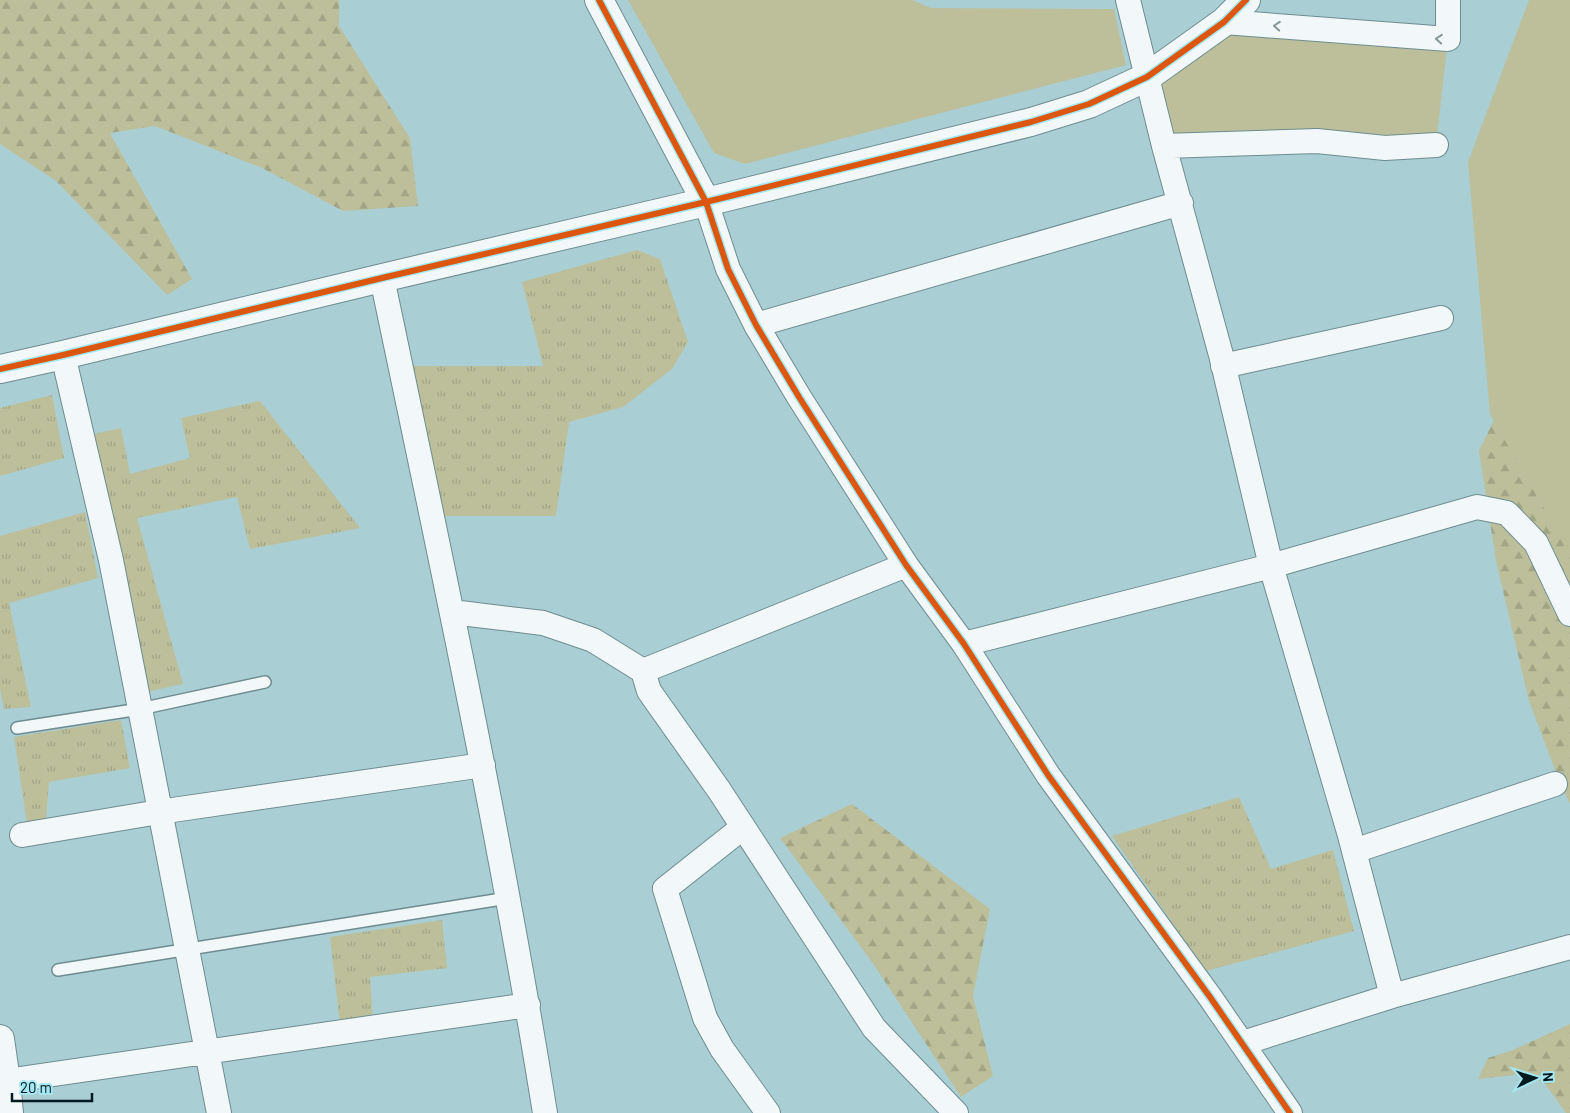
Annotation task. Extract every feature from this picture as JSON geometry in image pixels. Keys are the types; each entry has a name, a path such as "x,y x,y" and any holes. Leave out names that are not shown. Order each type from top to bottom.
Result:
{"main road":[{"path":"600,0 706,202"},
{"path":"0,369 706,202 1032,122 1089,104 1147,77 1224,22 1246,0"},
{"path":"0,1039 9,1113"}],"street":[{"path":"1128,0 1164,146 1181,203 1223,366 1271,566 1354,851 1392,996"},
{"path":"1224,22 1448,40 1448,0"},
{"path":"1164,146 1317,141 1385,148 1436,145"},
{"path":"706,202 728,269 756,325 906,565 964,644 1048,775 1243,1043 1290,1113"},
{"path":"756,325 1181,203"},
{"path":"382,278 483,765 528,1005 545,1113"},
{"path":"1223,366 1441,318"},
{"path":"63,355 110,560 206,1052 220,1113"},
{"path":"964,644 1271,566 1477,507 1507,513 1536,543 1570,614"},
{"path":"643,671 906,565"},
{"path":"452,612 543,623 593,640 643,671 649,691 719,790 874,1028 956,1113"},
{"path":"22,836 160,812 483,765"},
{"path":"1354,851 1555,784"},
{"path":"742,828 665,889 704,1018 722,1049 768,1113"},
{"path":"1243,1043 1392,996 1570,947"},
{"path":"6,1082 528,1005"}],"lane":[{"path":"17,728 140,709 265,682"},
{"path":"58,970 508,898"}],"green space":[{"path":"0,0 339,0 339,26 410,138 418,206 343,211 262,168 155,126 110,133 192,279 167,295 56,181 0,144"},
{"path":"628,0 912,0 931,8 1114,9 1126,65 745,164 714,153"},
{"path":"1529,0 1570,0 1570,554 1490,414 1468,162"},
{"path":"1224,22 1448,39 1436,145 1164,146 1147,77"},
{"path":"637,250 660,259 688,342 672,369 623,407 569,422 556,516 442,516 411,366 543,366 522,282"},
{"path":"52,395 64,458 0,476 0,408"},
{"path":"260,401 360,528 250,549 237,497 137,518 183,684 141,693 85,436 121,428 130,474 190,458 181,418"},
{"path":"1494,420 1570,552 1570,804 1560,783 1529,701 1496,561 1479,451"},
{"path":"85,512 98,578 9,603 31,707 4,709 0,689 0,536"},
{"path":"121,720 130,768 49,782 46,820 27,824 14,737"},
{"path":"1239,797 1271,869 1333,850 1354,931 1206,971 1112,836"},
{"path":"852,804 990,909 973,996 993,1076 961,1097 872,962 780,838"},
{"path":"442,920 447,968 370,977 373,1021 340,1025 330,937"},
{"path":"1570,1024 1570,1113 1566,1113 1545,1084 1525,1074 1478,1079 1488,1058 1513,1050"}],"cycle path":[{"path":"599,0 706,202 728,269 756,325 799,397 906,565 964,644 1048,775 1210,997 1290,1113"},
{"path":"0,369 706,202 1031,122 1089,104 1147,77 1224,22 1246,0"}]}
